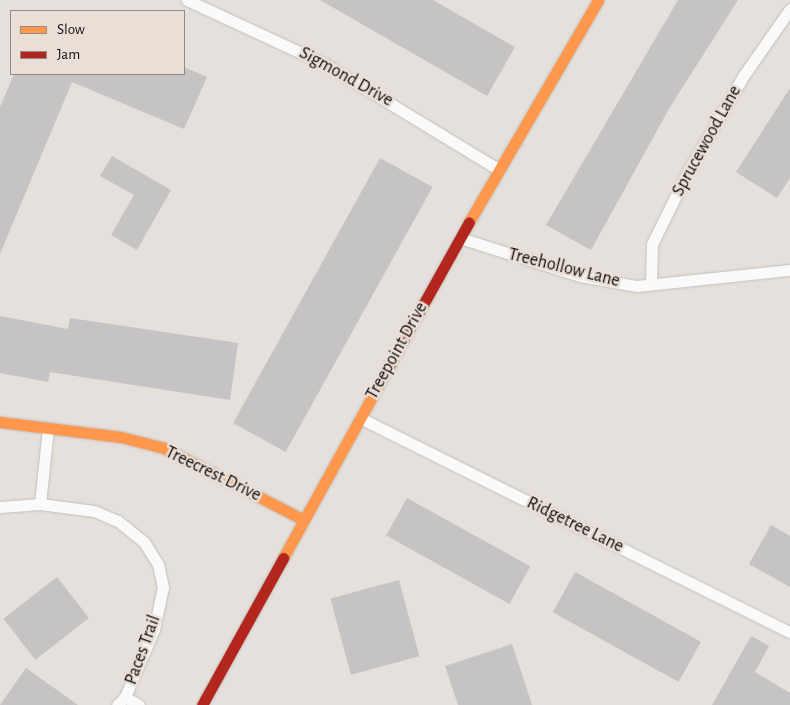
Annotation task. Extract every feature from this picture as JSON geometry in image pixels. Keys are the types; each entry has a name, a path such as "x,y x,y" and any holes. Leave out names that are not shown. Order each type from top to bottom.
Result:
{"street":[{"name":"Treepoint Drive","path":"202,705 498,169 598,0"},
{"name":"Treecrest Drive","path":"0,422 121,437 164,448 304,520"}],"lane":[{"name":"Sigmond Drive","path":"187,0 325,64 498,169"},
{"name":"Sprucewood Lane","path":"651,284 652,244 689,169 744,74 790,9"},
{"name":"Treehollow Lane","path":"460,238 580,276 651,284 790,270"},
{"name":"Ridgetree Lane","path":"360,418 790,632"},
{"path":"40,504 48,428"},
{"name":"Paces Trail","path":"0,507 40,504 94,510 118,521 144,542 158,564 163,587 154,629 121,701 139,705"}],"building":[{"path":"320,0 433,0 515,47 487,96"},
{"path":"678,0 738,0 670,107 591,250 546,225"},
{"path":"185,67 207,77 184,129 72,82 0,254 0,107 14,75 185,75"},
{"path":"790,88 790,178 777,198 736,172"},
{"path":"112,156 171,190 137,250 111,235 134,195 100,176"},
{"path":"380,158 432,187 286,452 233,423"},
{"path":"0,316 68,329 70,318 238,343 230,400 50,372 48,382 0,373"},
{"path":"407,498 530,566 509,604 386,536"},
{"path":"771,525 790,536 790,587 749,564"},
{"path":"575,572 701,642 679,682 553,612"},
{"path":"57,577 89,618 35,660 3,619"},
{"path":"399,580 419,656 351,675 330,598"},
{"path":"751,636 769,646 755,672 790,693 790,705 712,705"},
{"path":"512,644 532,705 458,705 445,666"},
{"path":"26,668 78,705 0,705"}],"traffic: slow":[{"path":"469,222 598,0"},
{"path":"283,558 390,364"},
{"path":"0,422 121,437 164,448 304,520"}],"traffic: jam":[{"path":"390,364 469,222"},
{"path":"202,705 283,558"}]}
